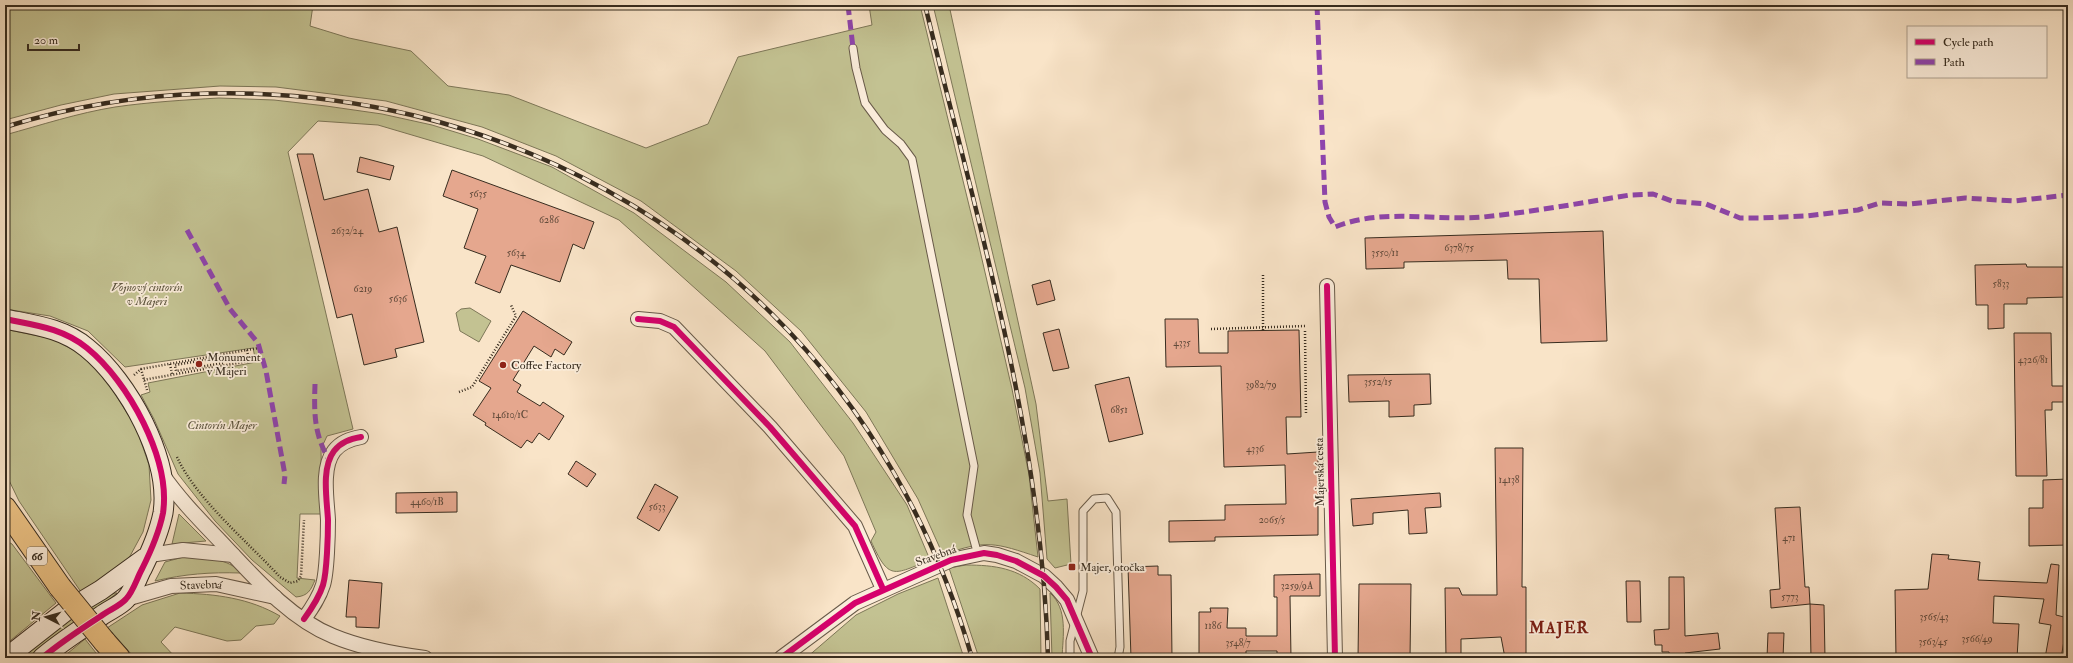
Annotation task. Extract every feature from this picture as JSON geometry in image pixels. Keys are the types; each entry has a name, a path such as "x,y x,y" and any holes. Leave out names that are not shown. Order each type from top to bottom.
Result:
{"main road":[{"name":"66","path":"8,519 60,587 119,658"}],"street":[{"name":"Majerská cesta","path":"1327,286 1335,658"},
{"path":"638,319 660,321 674,327 770,427 855,526 883,589"},
{"path":"7,320 39,324 63,333 86,347 105,365 121,385 137,411 152,444 163,487 163,512 157,536 150,555 126,599 59,644 42,658"},
{"path":"304,620 316,603 323,584 328,522 327,473 329,460 334,451 342,443 361,437"},
{"name":"Stavebná","path":"160,471 178,496 233,555 275,598 304,620 332,636 360,645 425,658"},
{"path":"6,658 66,611 101,590 150,555 183,550 233,555"},
{"name":"Stavebná","path":"782,658 856,603 883,589 951,560 978,555 998,555 1016,561 1044,576 1067,600 1092,658"},
{"name":"Stavebná","path":"126,599 171,586 216,584 275,598"}],"lane":[{"path":"853,48 856,68 865,103 885,130 901,144 912,159 974,466 967,515 978,555"},
{"path":"1070,658 1070,641 1083,591 1083,511 1094,499 1107,498 1116,512 1120,647 1118,658"}],"path":[{"path":"1263,275 1263,329"},
{"path":"459,392 472,387 516,316 511,305"},
{"path":"1211,329 1263,329 1305,326"},
{"path":"1305,331 1306,414"},
{"path":"121,385 141,369 259,348"},
{"path":"143,380 249,361 246,350"},
{"path":"223,357 223,361 223,363 176,371 175,365 223,357"},
{"path":"218,362 223,361"},
{"path":"170,364 172,374"},
{"path":"141,369 143,380 149,394"},
{"path":"177,456 183,470 207,501 280,577 290,583 298,581 301,576 304,520"}],"green space":[{"path":"5,5 313,5 310,26 349,38 411,51 448,86 509,95 646,148 708,124 738,57 872,25 869,5 920,5 1012,389 1029,475 1038,557 1001,546 991,545 970,547 943,555 918,499 866,412 801,331 736,271 641,201 556,156 482,127 386,101 276,87 220,86 114,94 61,105 5,120"},
{"path":"933,5 949,5 1036,404 1048,501 1067,499 1071,564 1055,568 1047,559 1040,473 1025,388"},
{"path":"219,98 274,100 326,106 382,114 432,125 478,139 552,167 634,213 726,282 790,342 853,423 907,505 930,560 900,571 888,569 877,554 871,541 876,532 844,456 765,351 619,220 483,156 378,125 318,121 288,152 353,429 327,436 321,449 322,514 300,514 297,578 315,580 312,587 306,594 296,597 252,560 215,521 178,474 154,419 141,395 150,392 148,383 256,362 253,348 125,367 88,331 50,316 5,309 5,135 73,116 115,107 154,102"},
{"path":"470,308 491,321 479,342 460,331 456,313 461,309"},
{"path":"9,330 53,339 88,358 110,386 136,427 149,465 151,500 143,532 129,558 111,573 81,592 19,501 5,472 5,331"},
{"path":"179,514 206,541 172,544"},
{"path":"5,540 12,544 56,603 5,645"},
{"path":"187,556 209,558 230,564 240,573 198,574 155,581 165,562"},
{"path":"966,565 1006,569 1024,576 1040,589 1041,658 979,658 949,568"},
{"path":"938,578 964,658 806,658 856,615 898,594"},
{"path":"114,593 117,593 103,604 77,620 28,658 19,658 75,616"},
{"path":"180,593 206,594 232,598 256,605 280,616 274,624 256,626 241,640 227,641 175,627 161,642 176,658 135,658 107,628 142,605"},
{"path":"1050,593 1056,599 1062,615 1062,658 1052,658"},
{"path":"85,639 100,658 62,658"}],"building":[{"path":"297,154 313,154 324,200 368,189 379,232 397,227 424,342 395,349 397,357 364,365 352,314 337,318"},
{"path":"360,157 394,166 390,180 357,172"},
{"path":"452,170 594,222 584,249 573,244 560,282 511,265 500,293 475,283 486,256 464,248 478,209 443,196"},
{"path":"1603,231 1607,341 1541,343 1539,279 1508,279 1507,260 1404,262 1404,268 1366,269 1365,238"},
{"path":"2026,264 2027,267 2068,267 2068,297 2027,298 2027,304 2004,304 2004,328 1988,329 1988,305 1976,305 1975,265"},
{"path":"1050,280 1055,300 1037,305 1032,285"},
{"path":"523,311 572,342 564,355 555,349 551,357 534,346 513,380 521,385 517,392 540,406 543,402 564,416 549,440 539,433 532,443 527,440 521,448 485,425 486,423 473,415 491,388 479,381"},
{"path":"1165,319 1198,319 1199,353 1228,353 1228,331 1299,330 1301,417 1286,417 1287,454 1318,452 1318,535 1215,537 1215,541 1169,542 1169,521 1225,520 1225,505 1286,504 1285,465 1224,467 1221,366 1166,367"},
{"path":"1059,329 1069,368 1053,371 1043,333"},
{"path":"2014,333 2051,333 2052,386 2068,386 2068,402 2052,402 2052,410 2045,410 2047,476 2016,476"},
{"path":"1430,374 1431,404 1414,405 1414,416 1389,417 1389,401 1349,402 1348,375"},
{"path":"1129,377 1143,434 1109,442 1095,385"},
{"path":"1495,448 1523,448 1522,587 1526,587 1526,658 1505,658 1501,637 1461,639 1461,658 1446,658 1445,588 1459,588 1462,595 1497,595"},
{"path":"576,461 596,474 587,487 568,474"},
{"path":"2068,479 2068,545 2029,546 2029,508 2043,508 2043,480"},
{"path":"655,484 678,497 659,531 637,518"},
{"path":"457,492 457,512 396,513 396,493"},
{"path":"1440,493 1441,507 1425,508 1427,533 1409,534 1408,510 1373,513 1373,524 1353,526 1351,499"},
{"path":"1800,507 1805,587 1809,587 1810,604 1771,608 1770,590 1780,589 1775,508"},
{"path":"1932,554 1949,555 1948,559 1980,562 1978,580 2047,583 2051,564 2059,565 2056,615 2068,618 2061,658 2045,658 2051,625 2039,623 2044,599 1994,596 1993,623 2019,624 2017,658 1896,658 1895,590 1928,589"},
{"path":"1158,566 1158,575 1171,575 1172,658 1131,658 1128,567"},
{"path":"1320,574 1320,596 1290,596 1291,658 1277,658 1277,651 1246,651 1246,658 1199,658 1199,612 1211,612 1210,608 1228,608 1227,628 1246,628 1246,636 1277,636 1277,597 1274,597 1274,575"},
{"path":"1669,577 1684,577 1685,636 1718,633 1720,649 1685,653 1685,658 1670,658 1669,652 1662,652 1662,645 1655,645 1654,630 1669,629"},
{"path":"349,580 382,583 379,628 356,627 356,617 346,617"},
{"path":"1626,581 1640,581 1641,622 1627,622"},
{"path":"1359,584 1411,584 1410,658 1358,658"},
{"path":"1810,604 1824,605 1825,658 1811,658"},
{"path":"1768,633 1784,633 1783,658 1767,658"}],"railway":[{"path":"925,5 985,247 1004,328 1020,410 1034,492 1043,575 1048,658"},
{"path":"5,127 106,103 209,94 312,98 414,116 512,146 606,190 693,246 772,314 807,351 839,390 868,431 894,473 918,518 939,563 957,610 972,658"}],"marked path":[{"path":"848,5 853,48"},
{"path":"1317,5 1325,202 1329,217 1335,227 1353,221 1371,218 1408,216 1464,218 1483,217 1538,210 1630,195 1653,194 1672,201 1706,204 1740,218 1806,216 1858,210 1880,203 1910,204 1965,198 2014,201 2068,195"},
{"path":"187,230 230,309 258,343 266,371 285,475 284,484"},
{"path":"315,384 316,424 320,441 329,460"}],"cycle path":[{"path":"1327,286 1335,658"},
{"path":"5,319 48,328 68,336 78,341 102,362 131,400 143,423 153,446 160,469 164,492 163,513 157,535 133,589 128,596 121,604 71,636 42,658"},
{"path":"638,319 660,321 674,327 770,427 855,526 883,589"},
{"path":"304,619 317,599 324,579 328,526 326,494 327,466 330,458 337,448 349,440 361,437"},
{"path":"781,658 855,603 951,560 984,553 997,555 1016,561 1044,576 1056,587 1067,600 1092,658"}],"place":[{"name":"Monument v Majeri","path":"199,364"},
{"name":"Coffee Factory","path":"503,365"},
{"name":"Majer, otočka","path":"1072,567"}],"district":[{"name":"MAJER","path":"1559,628"}],"park label":[{"name":"Vojnový cintorín v Majeri","path":"147,294"},
{"name":"Cintorín Majer","path":"222,425"}]}
